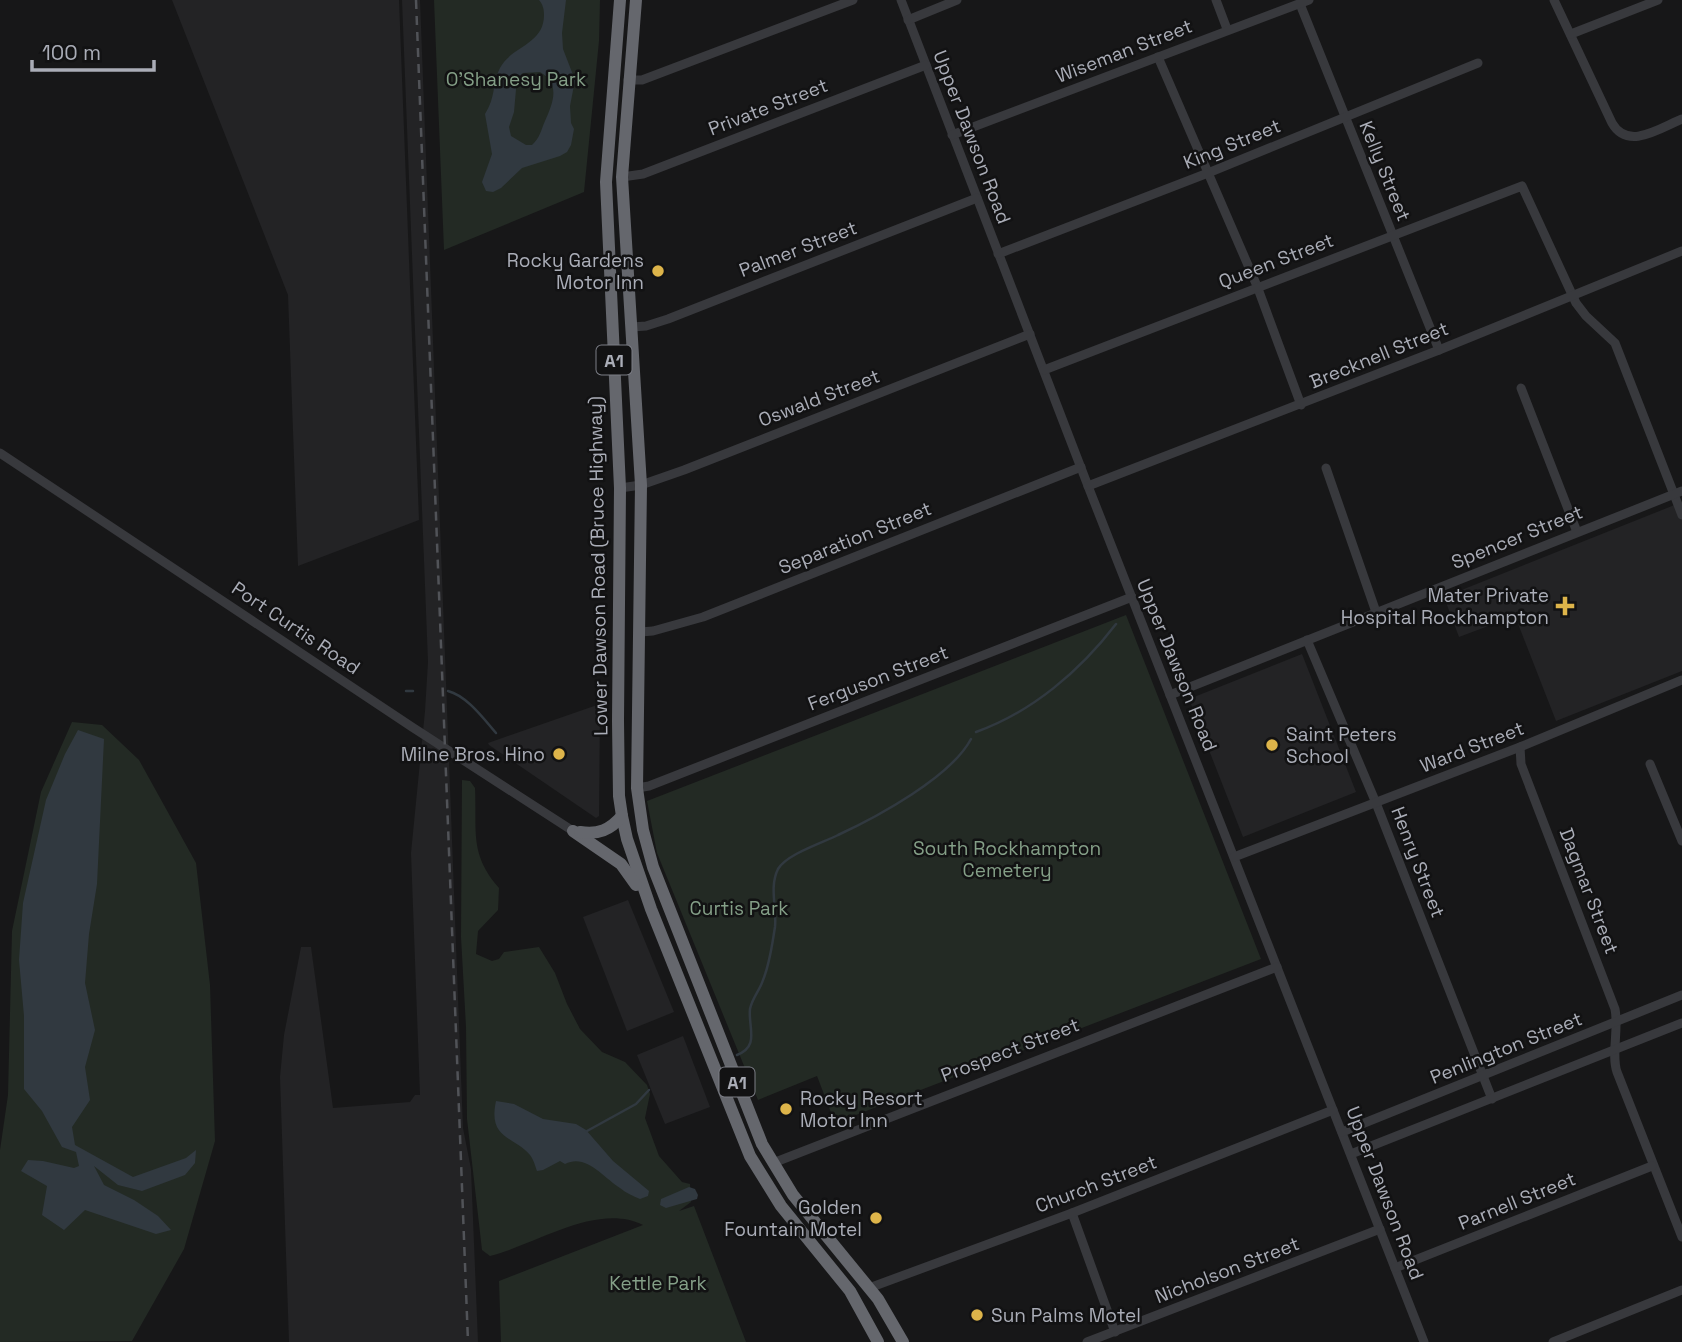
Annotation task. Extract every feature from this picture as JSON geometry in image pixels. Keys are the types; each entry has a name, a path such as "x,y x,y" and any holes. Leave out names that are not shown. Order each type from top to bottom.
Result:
{"highway":[{"name":"Lower Dawson Road (Bruce Highway)","path":"620,0 606,182 620,488 622,816"},
{"name":"Lower Dawson Road (Bruce Highway)","path":"636,0 622,177 641,485 637,788"},
{"name":"A1","path":"637,788 643,830 653,867 753,1123 773,1163 806,1212 869,1288 903,1342"},
{"name":"A1","path":"622,816 651,909 726,1099 758,1170 781,1206 850,1291 878,1342"},
{"path":"573,831 600,833 613,826 622,816"},
{"path":"573,831 621,864 651,909"},
{"name":"Prospect Street","path":"758,1170 773,1163"}],"street":[{"path":"628,80 642,80 853,0"},
{"name":"Upper Dawson Road","path":"901,0 1088,486 1424,1342"},
{"path":"908,20 957,0"},
{"path":"1216,0 1227,29"},
{"path":"1554,0 1612,123 1621,134 1630,138 1639,137 1682,119"},
{"path":"1571,34 1658,0"},
{"name":"Wiseman Street","path":"952,135 1304,2"},
{"name":"Kelly Street","path":"1304,2 1345,118 1439,350"},
{"path":"1158,57 1257,286 1301,405"},
{"name":"King Street","path":"998,254 1478,64"},
{"name":"Private Street","path":"622,177 643,174 926,65"},
{"name":"Queen Street","path":"1044,370 1522,186 1571,294"},
{"name":"Palmer Street","path":"632,327 646,326 977,198"},
{"name":"Brecknell Street","path":"1088,486 1301,405 1682,251"},
{"path":"1571,294 1586,316 1615,343 1678,493 1682,515"},
{"name":"Oswald Street","path":"620,488 641,485 684,470 1030,334"},
{"path":"1521,388 1577,532"},
{"name":"Port Curtis Road","path":"0,453 573,831"},
{"name":"Separation Street","path":"640,632 703,617 1081,467"},
{"path":"1325,468 1376,612"},
{"name":"Spencer Street","path":"1170,695 1678,493"},
{"name":"Ferguson Street","path":"637,788 649,786 1132,597"},
{"path":"265,643 272,633"},
{"name":"Henry Street","path":"1307,640 1376,803 1492,1099"},
{"name":"Ward Street","path":"1234,857 1520,747 1682,680"},
{"name":"Dagmar Street","path":"1520,747 1521,764 1615,1009 1618,1021 1614,1065 1682,1237"},
{"path":"1650,764 1682,841"},
{"name":"Prospect Street","path":"773,1163 1277,967"},
{"name":"Penlington Street","path":"1342,1132 1682,995"},
{"path":"1350,1154 1682,1023"},
{"name":"Church Street","path":"869,1288 1072,1213 1333,1110"},
{"name":"Parnell Street","path":"1395,1268 1652,1166"},
{"path":"1072,1213 1115,1332"},
{"name":"Nicholson Street","path":"1087,1342 1380,1229"},
{"path":"1553,1342 1682,1290"}],"shaded area":[{"path":"172,0 399,0 419,520 298,566 288,295"},
{"path":"402,0 420,0 463,1128 471,1169 478,1342 289,1342 280,1077 284,1035 301,947 311,947 333,1108 410,1102 415,1095 420,1095 411,853 428,662"},
{"path":"539,0 566,0 563,49 575,80 570,106 574,129 571,145 567,152 560,156 522,168 501,188 493,192 486,191 482,182 492,154 485,114 500,68 539,33 543,25 544,11","holes":["540,72 547,77 553,88 551,107 537,140 532,145 526,145 511,136 509,127 514,112 517,78 523,73"]},
{"name":"Mater Private Hospital Rockhampton","path":"1677,504 1682,516 1682,671 1556,721 1515,616 1459,637 1444,597"},
{"name":"Saint Peters School","path":"1302,654 1356,792 1243,837 1189,699"},
{"path":"600,704 599,816 596,818 488,743"},
{"path":"78,730 104,739 97,884 85,983 95,1030 85,1067 90,1100 72,1127 75,1145 133,1177 186,1158 196,1150 195,1163 185,1175 142,1191 118,1185 94,1166 104,1185 158,1216 171,1230 156,1234 85,1210 64,1230 42,1215 47,1186 21,1171 28,1160 74,1168 79,1166 76,1152 62,1147 42,1111 24,1089 24,1016 19,960 23,903 46,800"},
{"path":"628,900 674,1012 627,1031 583,917"},
{"path":"683,1036 710,1107 665,1124 637,1055"},
{"path":"496,1101 514,1104 543,1119 576,1124 586,1130 613,1161 649,1191 648,1196 640,1199 630,1194 594,1168 580,1162 565,1164 560,1161 537,1171 530,1155 498,1130 494,1113"},
{"path":"689,1187 695,1189 697,1199 666,1208 660,1205 661,1199"}],"green space":[{"name":"O'Shanesy Park","path":"434,0 600,0 599,41 584,192 444,250"},
{"name":"South Rockhampton Cemetery","path":"1126,615 1261,959 835,1123 817,1076 758,1100 657,853 647,801"},
{"path":"72,722 102,725 139,760 196,863 210,985 215,1141 184,1249 132,1341 0,1342 0,1150 8,1095 12,931 41,792"},
{"name":"Kettle Park","path":"462,780 470,781 475,788 476,841 483,864 499,888 498,910 478,931 476,954 492,961 499,959 504,952 539,947 555,973 580,1029 602,1052 625,1062 647,1085 650,1094 645,1118 659,1156 682,1182 690,1184 691,1202 679,1211 694,1206 746,1342 501,1342 499,1281 643,1225 625,1219 586,1222 490,1256 482,1250 467,1119 461,937"}],"waterway":[{"path":"976,732 997,724 1053,688 1087,658 1116,624"},
{"path":"406,691 413,691"},
{"path":"448,691 468,703 496,733"},
{"path":"737,1055 751,1042 750,1009 769,961 775,927 774,890 778,869 789,858 854,827 912,794 947,768 971,739"},
{"path":"587,1131 636,1104 649,1090"}],"railway":[{"path":"416,0 468,1342"}],"place":[{"name":"Rocky Gardens Motor Inn","path":"658,271"},
{"name":"Mater Private Hospital Rockhampton","path":"1565,606"},
{"name":"Saint Peters School","path":"1272,745"},
{"name":"Milne Bros. Hino","path":"559,754"},
{"name":"Rocky Resort Motor Inn","path":"786,1109"},
{"name":"Golden Fountain Motel","path":"876,1218"},
{"name":"Sun Palms Motel","path":"977,1315"}],"park label":[{"name":"Curtis Park","path":"739,908"}]}
